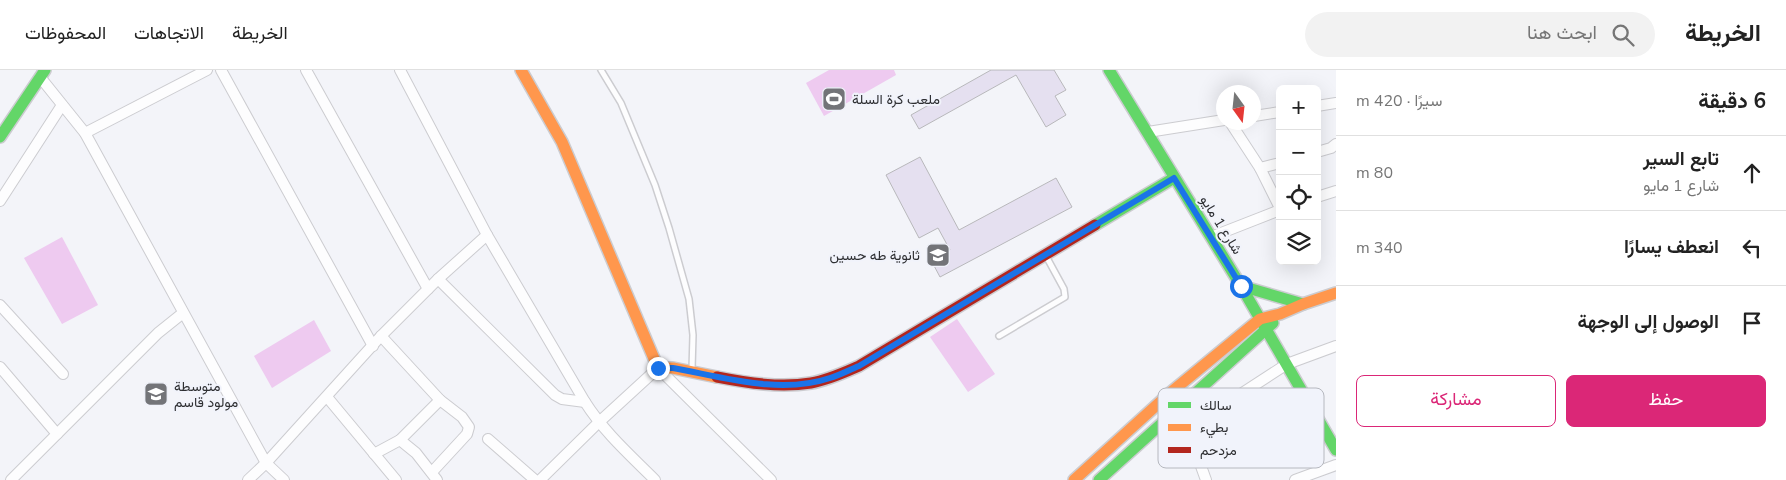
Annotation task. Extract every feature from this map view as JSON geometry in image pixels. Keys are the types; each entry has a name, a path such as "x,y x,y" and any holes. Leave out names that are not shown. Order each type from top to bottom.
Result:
{"street":[{"path":"85,133 207,70"},
{"path":"221,70 373,346"},
{"path":"306,70 428,289"},
{"path":"400,70 487,235 598,423 656,480"},
{"path":"521,70 562,142 658,368 771,480"},
{"name":"شارع 1 مايو","path":"1109,70 1241,286 1301,388"},
{"path":"0,137 42,74 62,105 85,133 266,463 284,480"},
{"path":"1321,105 1336,103"},
{"path":"0,201 62,105"},
{"path":"1261,115 1276,113"},
{"path":"1148,132 1216,121"},
{"path":"1235,130 1260,168 1276,201"},
{"path":"1321,151 1336,144"},
{"path":"1260,168 1276,164"},
{"path":"540,480 658,368 673,368 773,384 802,384 829,378 859,366 1174,178"},
{"path":"1321,196 1336,191"},
{"path":"1211,237 1276,211"},
{"path":"248,480 327,397 381,336 438,279 487,235"},
{"path":"438,279 555,395 562,399 585,402"},
{"path":"1241,286 1303,304"},
{"path":"1177,388 1260,319 1280,314 1336,293"},
{"path":"0,305 63,374"},
{"path":"11,480 158,333 183,314"},
{"path":"1202,388 1267,330 1280,314"},
{"path":"381,336 440,400 462,417 468,427 467,434 434,476 416,453 400,440"},
{"path":"1250,388 1287,364 1336,346"},
{"path":"0,367 57,434"},
{"path":"327,397 396,480"},
{"path":"374,454 400,440 440,400"},
{"path":"1075,479 1158,405"},
{"path":"1099,480 1158,427"},
{"name":"شارع 1 مايو","path":"1324,429 1336,450"},
{"path":"488,440 535,480"},
{"path":"1295,480 1336,465"},
{"path":"1202,468 1206,480"}],"lane":[{"path":"601,70 621,103 655,185 669,228 689,298 693,335 692,371"},
{"path":"999,336 1065,296 1064,289 1046,255"}],"shaded area":[{"name":"ملعب كرة السلة","path":"829,70 894,70 896,75 824,116 806,83"},
{"path":"62,237 98,305 62,324 24,258"},
{"path":"957,319 995,374 968,392 930,337"},
{"path":"314,320 331,351 272,388 254,356"}],"building":[{"path":"991,70 1054,70 1066,90 1055,96 1066,115 1046,127 1016,75 919,129 911,115"},
{"path":"920,157 959,230 1056,178 1072,207 940,277 931,260 950,250 938,228 919,238 886,175"}],"traffic: fast":[{"path":"0,137 45,70"},
{"path":"1109,70 1241,286 1300,388"},
{"path":"1095,225 1174,178"},
{"path":"1241,286 1303,304"},
{"path":"1201,388 1273,323"},
{"path":"1099,480 1158,427"},
{"path":"1324,429 1336,450"}],"traffic: slow":[{"path":"521,70 562,142 658,368 673,368 717,377"},
{"path":"1176,388 1260,319 1280,314 1336,293"},
{"path":"1074,480 1158,404"}],"traffic: jam":[{"path":"717,377 752,383 788,385 817,382 841,374 859,366 1095,225"}],"place":[{"name":"ملعب كرة السلة","path":"834,99"},
{"name":"ثانوية طه حسين","path":"938,255"},
{"name":"متوسطة مولود قاسم","path":"156,394"}],"route":[{"path":"658,368 673,368 773,384 802,384 829,378 859,366 1174,178 1241,286"}]}
